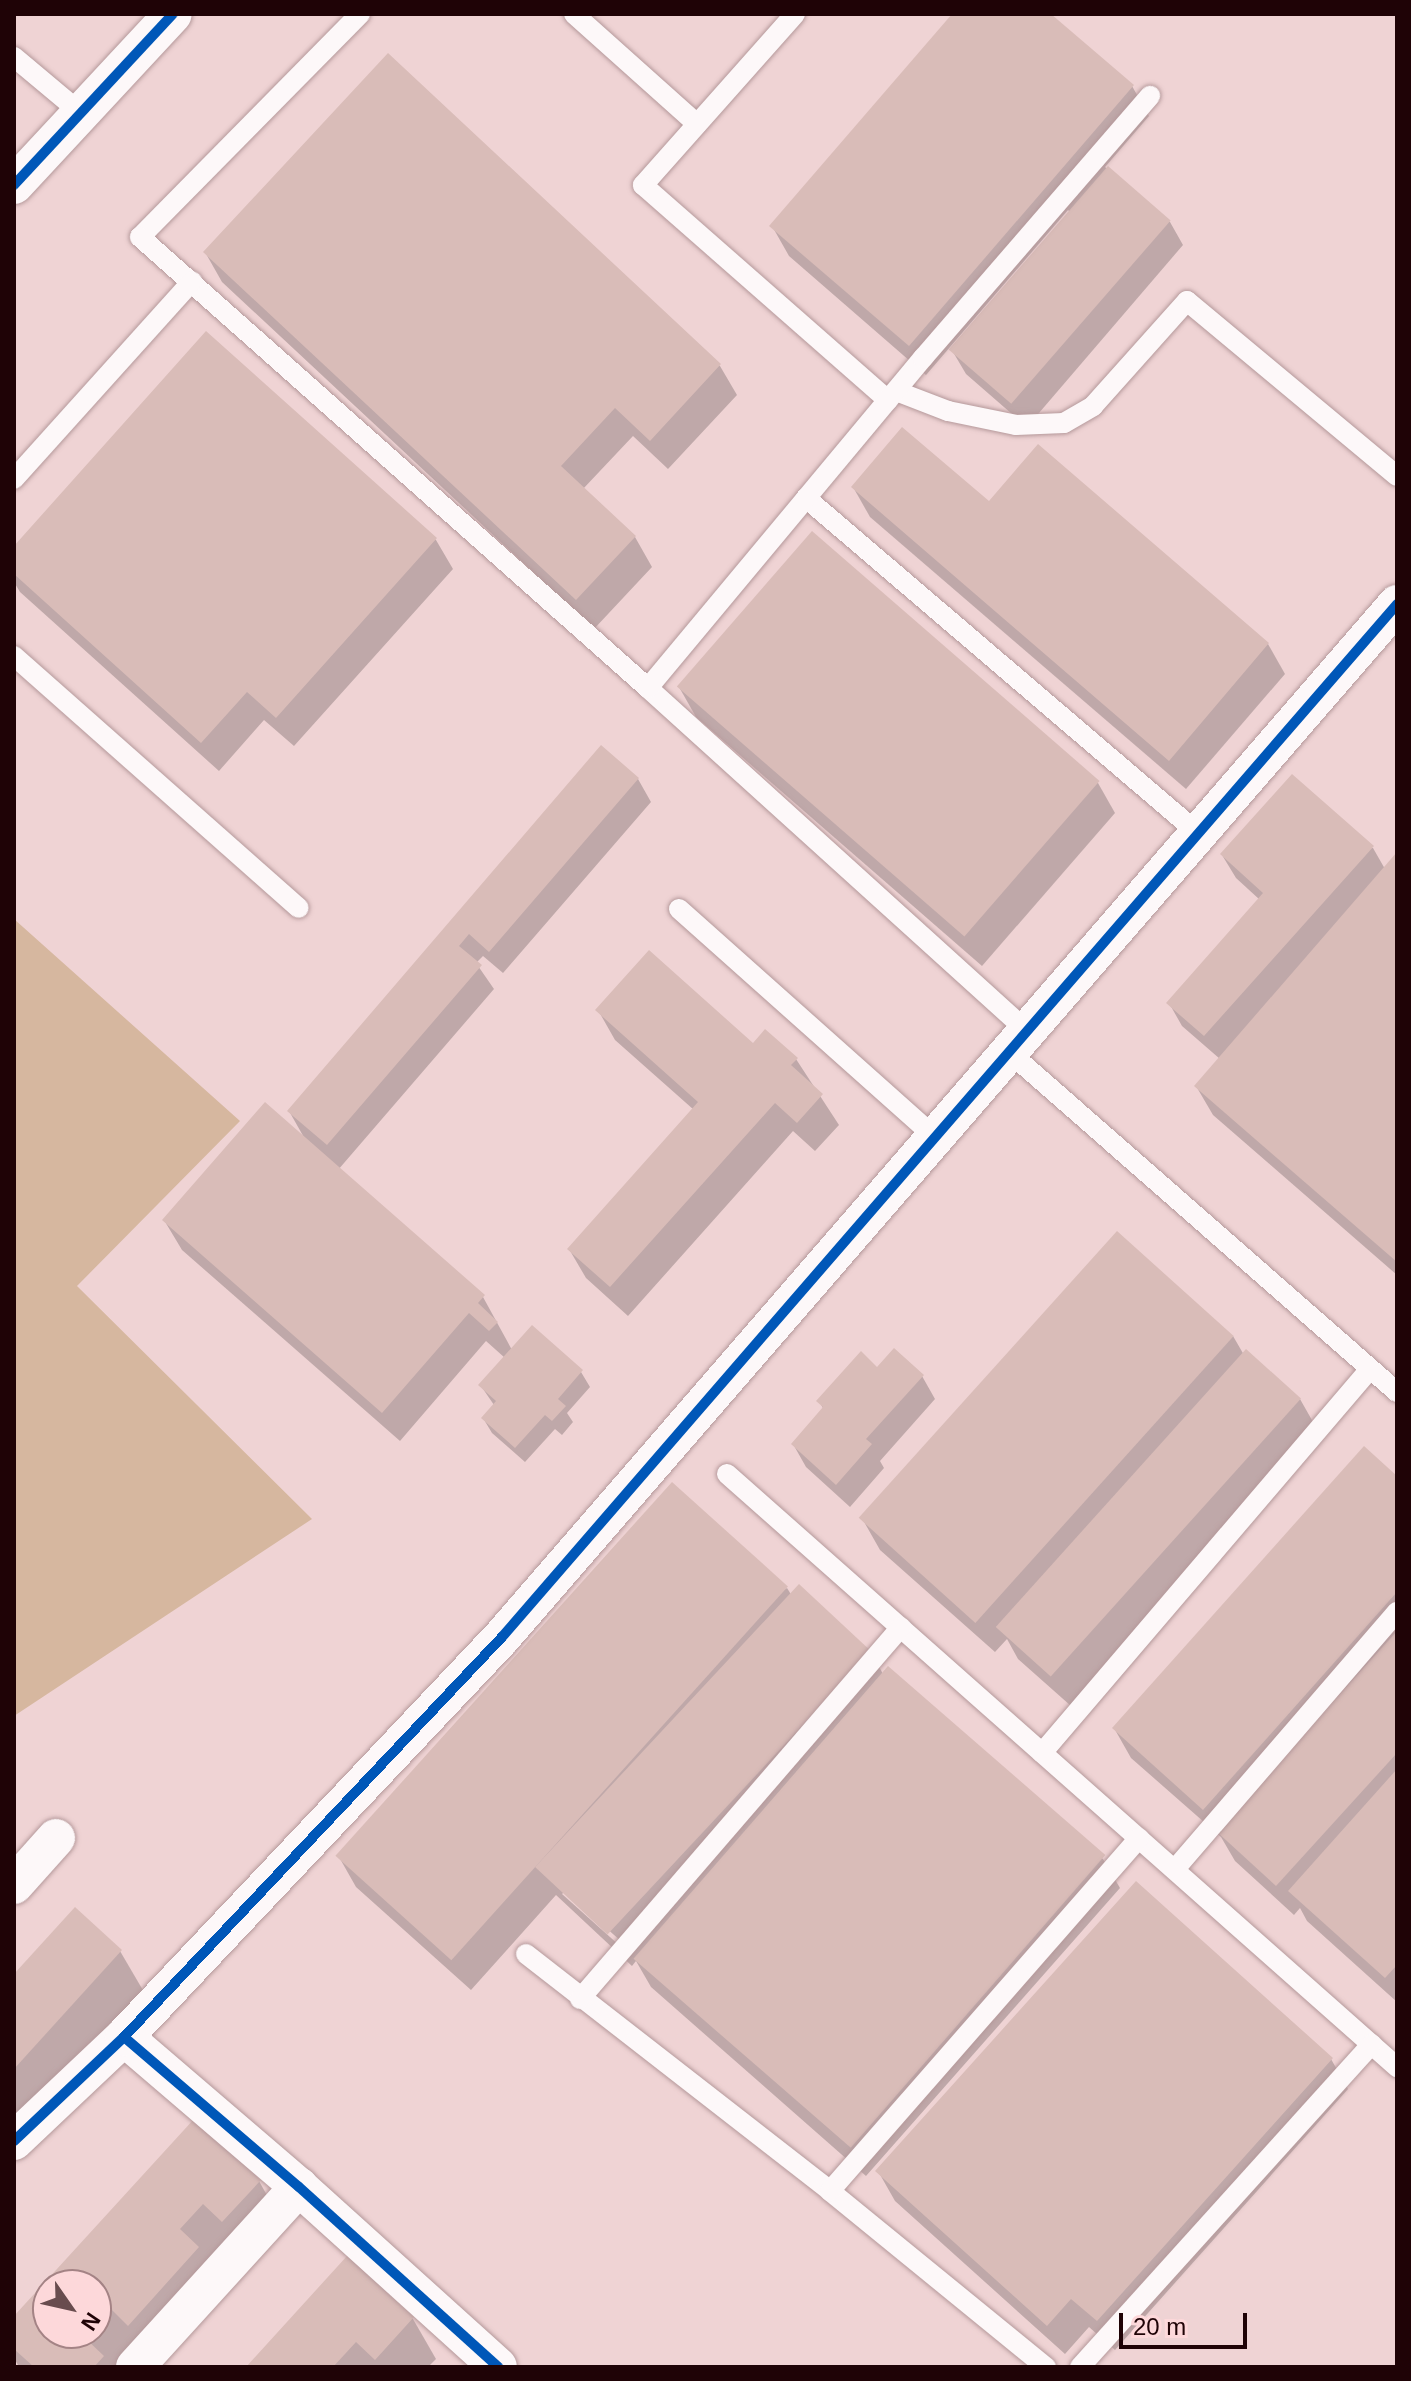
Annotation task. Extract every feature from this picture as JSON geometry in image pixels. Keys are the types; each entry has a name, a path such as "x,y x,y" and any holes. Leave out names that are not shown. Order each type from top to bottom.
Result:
{"street":[{"path":"14,185 173,14"},
{"path":"14,2141 124,2037 502,1637 1397,604"},
{"path":"14,1885 56,1838"},
{"path":"124,2037 299,2187 498,2367"},
{"path":"135,2367 299,2187"}],"lane":[{"path":"360,14 140,237 648,688 1018,1042 1397,1392"},
{"path":"574,14 697,124"},
{"path":"795,14 643,185 892,395 1016,425 1064,423 1093,406 1187,301 1397,476"},
{"path":"14,57 81,113"},
{"path":"648,688 892,395 1150,96"},
{"path":"14,479 192,281"},
{"path":"806,498 1198,833"},
{"path":"14,656 299,908"},
{"path":"679,909 935,1137"},
{"path":"1042,1753 1370,1369"},
{"path":"727,1474 1397,2067"},
{"path":"1175,1869 1397,1612"},
{"path":"580,1999 901,1627"},
{"path":"830,2191 1139,1838"},
{"path":"526,1954 830,2191 1046,2367"},
{"path":"1080,2367 1372,2044"}],"shaded area":[{"path":"14,919 240,1121 77,1286 312,1519 14,1716"}],"building":[{"path":"952,14 1051,14 1134,85 909,346 769,226"},
{"path":"388,53 721,364 650,441 615,408 561,466 636,536 576,600 203,252"},
{"path":"1108,166 1171,220 1011,404 949,349"},
{"path":"206,331 437,538 276,718 247,692 201,743 14,574 14,546"},
{"path":"902,427 989,501 1038,444 1269,643 1169,761 851,487"},
{"path":"812,531 1100,781 964,936 677,686"},
{"path":"601,745 639,778 489,952 469,934 459,946 482,965 327,1145 287,1111"},
{"path":"1292,774 1374,846 1204,1036 1166,1003 1263,893 1220,854"},
{"path":"1397,852 1397,1262 1194,1086"},
{"path":"649,950 753,1043 765,1029 798,1058 791,1065 823,1094 797,1123 775,1103 610,1287 567,1249 698,1102 595,1010"},
{"path":"265,1102 485,1295 478,1303 498,1322 489,1331 469,1313 382,1413 162,1220"},
{"path":"1117,1231 1234,1336 975,1623 859,1518"},
{"path":"532,1325 583,1370 558,1399 566,1406 552,1421 545,1415 515,1448 481,1418 496,1401 478,1385"},
{"path":"894,1348 924,1375 866,1439 872,1444 836,1485 791,1444 823,1407 816,1401 861,1351 877,1367"},
{"path":"1246,1349 1301,1399 1051,1676 996,1627"},
{"path":"1364,1446 1397,1476 1397,1592 1203,1810 1112,1728"},
{"path":"672,1482 788,1586 451,1960 335,1856"},
{"path":"799,1584 871,1652 607,1935 535,1867"},
{"path":"1397,1631 1397,1753 1276,1886 1216,1831"},
{"path":"888,1666 1105,1855 851,2148 633,1959"},
{"path":"1397,1769 1397,1965 1385,1978 1288,1891"},
{"path":"1136,1881 1333,2058 1097,2321 1071,2299 1047,2326 875,2171"},
{"path":"75,1907 122,1950 14,2069 14,1974"},
{"path":"194,2119 261,2180 222,2222 203,2204 180,2229 199,2247 128,2326 112,2310 112,2269 57,2269"},
{"path":"347,2256 414,2317 375,2360 356,2342 333,2367 246,2367"},
{"path":"32,2296 32,2349 97,2349 104,2356 94,2367 34,2367 14,2349 14,2316"}],"cycle path":[{"path":"14,185 173,14"},
{"path":"14,2141 124,2037 502,1637 1397,604"},
{"path":"124,2037 299,2187 498,2367"}]}
